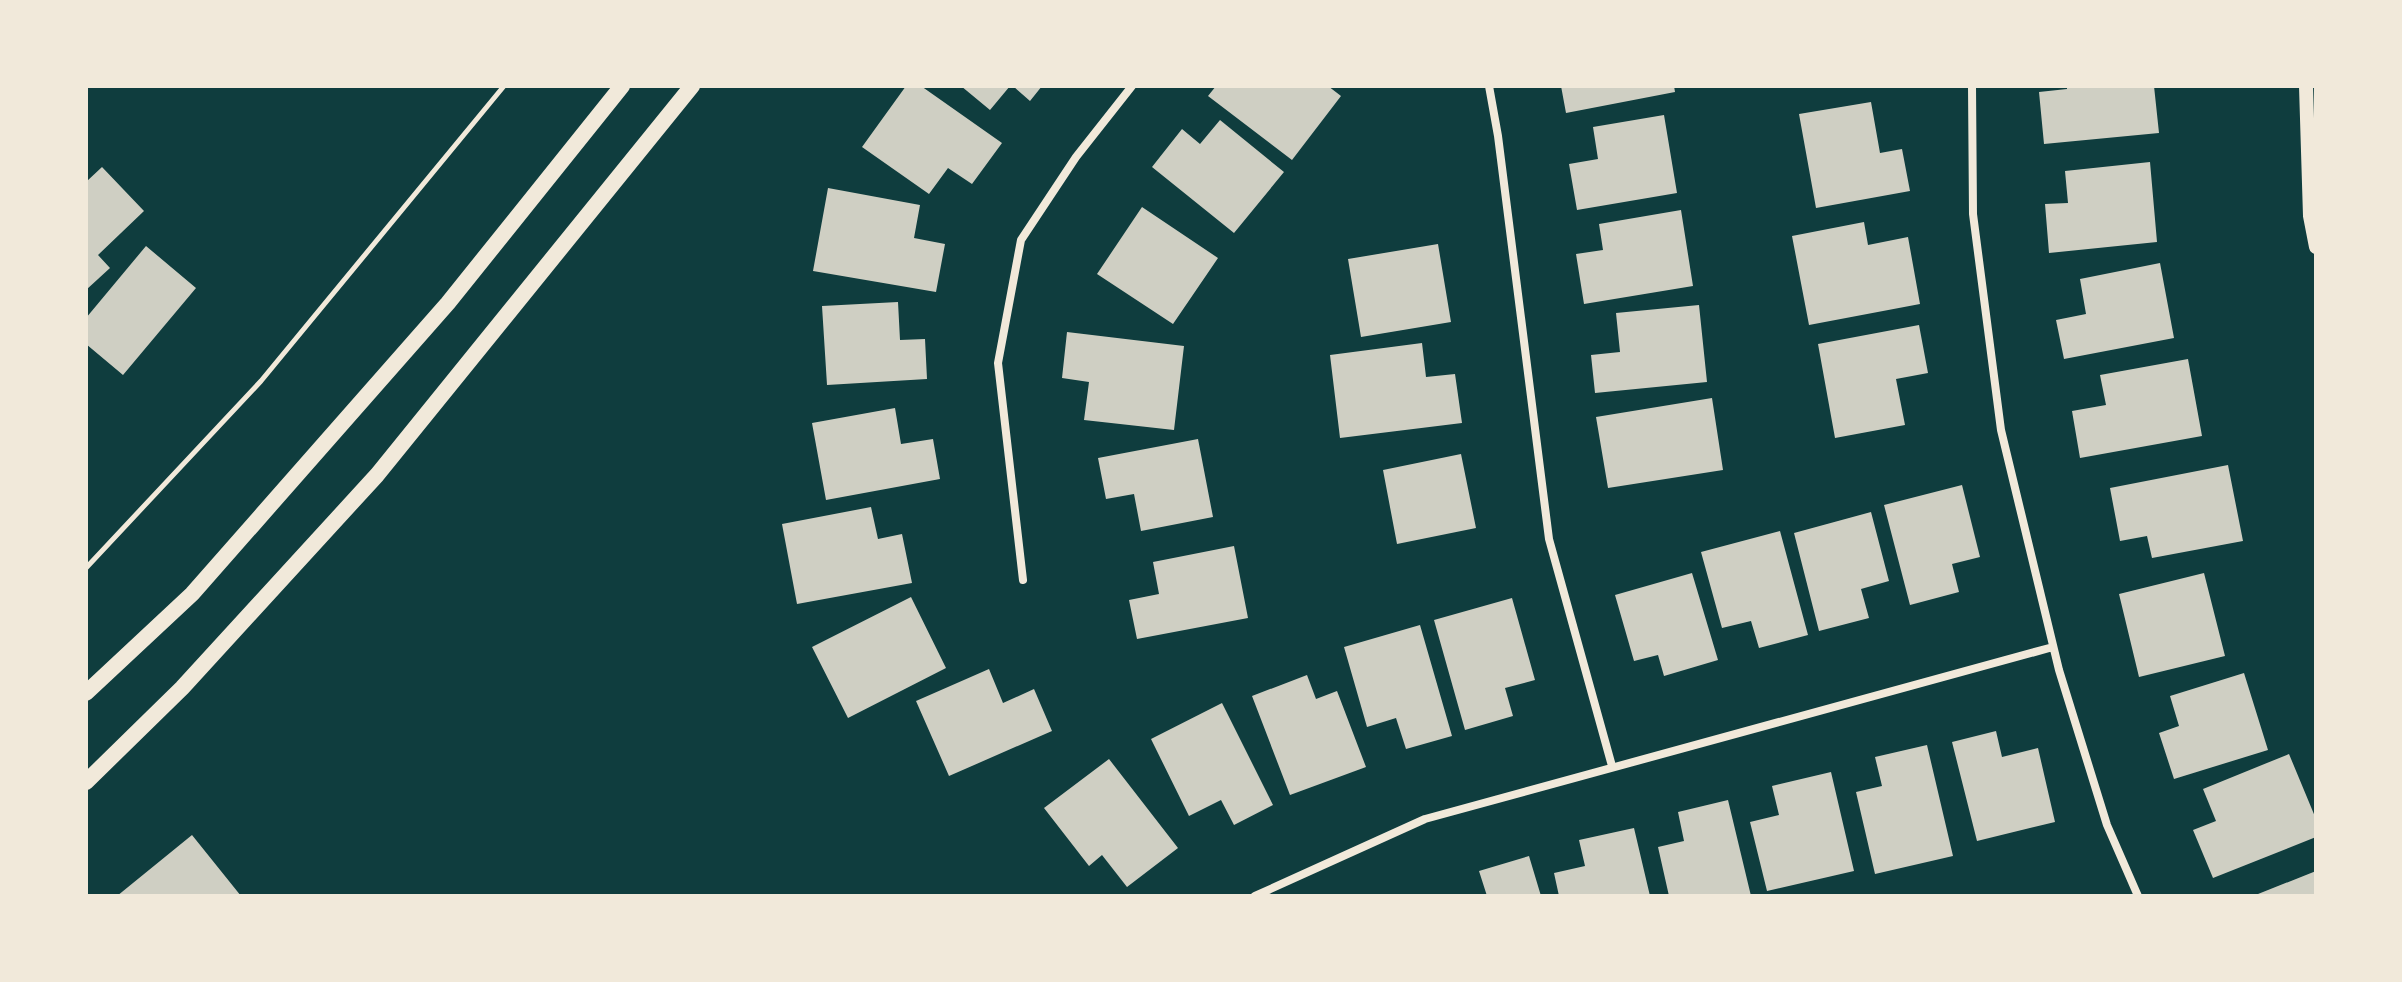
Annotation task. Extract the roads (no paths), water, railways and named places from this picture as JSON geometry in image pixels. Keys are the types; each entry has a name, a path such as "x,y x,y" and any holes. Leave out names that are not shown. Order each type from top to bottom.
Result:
{"main road":[{"path":"86,693 192,594 223,560 448,303 622,86"},
{"path":"86,782 182,688 377,475 692,86"}],"street":[{"path":"1023,580 998,363 1021,240 1076,157 1132,86"},
{"path":"1489,86 1549,539 1612,766"},
{"path":"1972,86 1973,214 2001,430 2053,647 2107,825 2138,896"},
{"path":"2306,86 2310,216 2316,247"},
{"path":"1255,896 1425,819 2053,647"}]}
